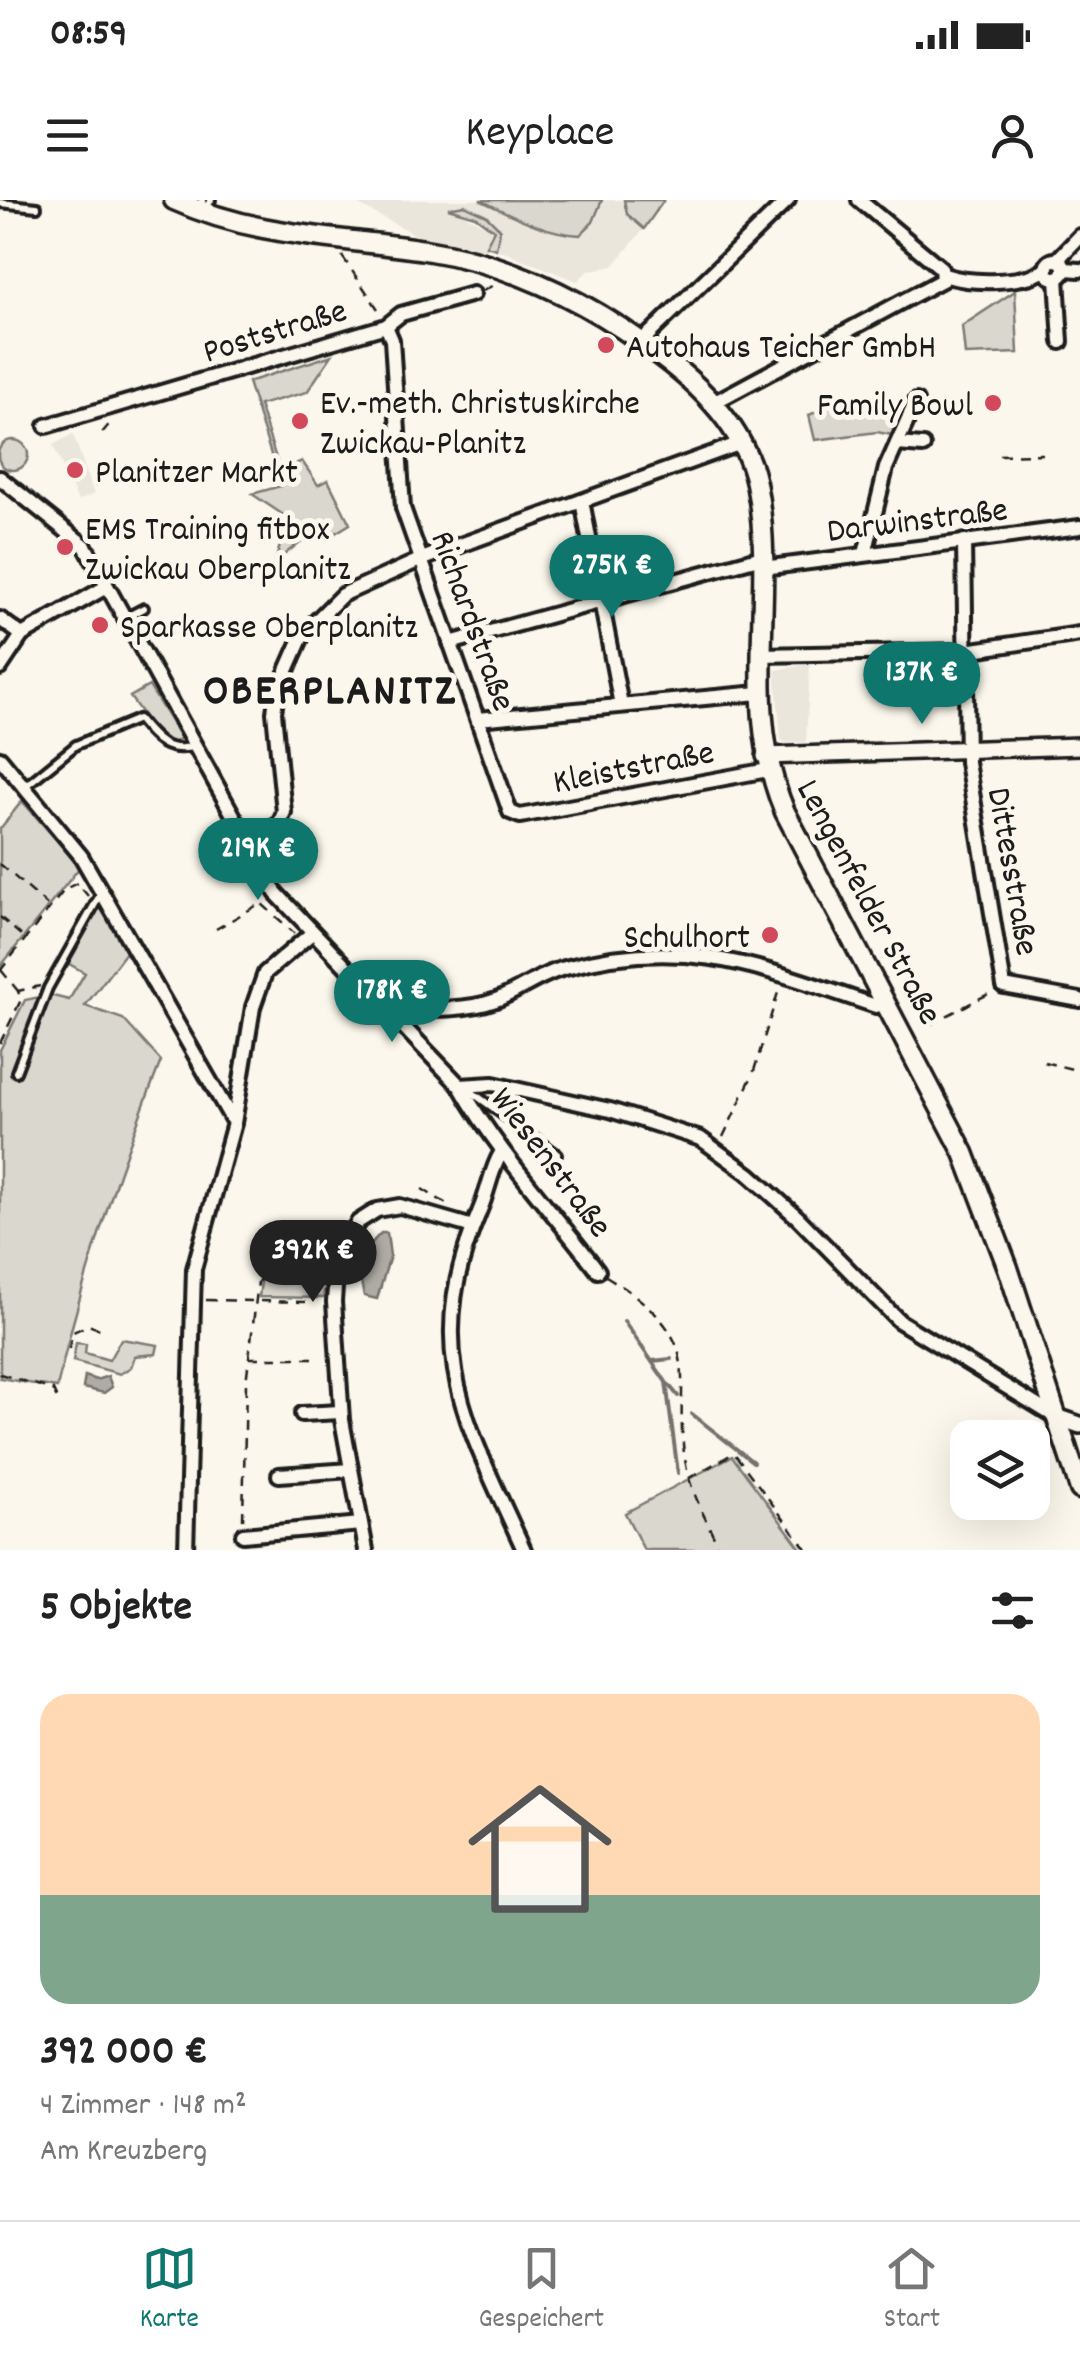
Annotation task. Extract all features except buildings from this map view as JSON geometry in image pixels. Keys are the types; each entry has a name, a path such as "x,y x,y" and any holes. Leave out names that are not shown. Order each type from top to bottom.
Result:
{"main road":[{"name":"Lengenfelder Straße","path":"174,200 206,204 280,234 429,250 506,269 589,306 642,341 713,403 741,442 756,480 762,563 759,694 766,763 817,873 964,1153 1022,1310 1080,1489"}],"street":[{"path":"642,341 788,200"},
{"path":"860,200 957,280 1033,278 1056,269 1080,270"},
{"path":"1061,342 1056,269 1080,236"},
{"path":"713,403 937,284 943,272"},
{"name":"Poststraße","path":"46,426 386,326 401,314 473,294"},
{"name":"Richardstraße","path":"386,326 392,340 403,508 510,812"},
{"path":"866,554 886,468 916,401"},
{"path":"247,844 278,824 284,812 274,712 284,674 304,634 342,595 422,559 741,442"},
{"path":"897,444 923,446"},
{"name":"Wiesenstraße","path":"0,478 85,546 122,620 198,746 247,844 307,937 460,1086 501,1153 539,1193 598,1271"},
{"path":"582,501 621,704"},
{"name":"Darwinstraße","path":"450,643 603,600 762,563 1080,527"},
{"name":"Dittesstraße","path":"964,542 968,748 1003,944 1004,986 1080,1000"},
{"path":"0,668 22,635 106,587"},
{"path":"0,618 22,635"},
{"path":"760,654 966,650 1080,634"},
{"path":"478,720 759,694"},
{"path":"766,763 968,748 1080,746"},
{"path":"0,758 81,856 96,901 234,1122"},
{"name":"Kleiststraße","path":"510,812 520,816 766,763"},
{"path":"186,1550 192,1300 199,1240 234,1122 254,1007 265,973 307,937"},
{"path":"382,1006 445,1008 495,1000 565,968 629,955 679,951 713,955 876,1006 888,1003"},
{"path":"460,1086 494,1084 610,1110 660,1124 716,1148 798,1218 846,1272 899,1321 1054,1416 1080,1426"},
{"path":"501,1153 458,1267 450,1317 451,1363 460,1408 524,1550"},
{"path":"366,1550 341,1412 334,1302 336,1258 358,1222 378,1210 400,1206 473,1227"},
{"path":"302,1414 341,1412"},
{"path":"278,1475 351,1470"},
{"path":"242,1535 361,1524"}],"lane":[{"path":"0,203 37,207"},
{"path":"122,620 144,608"},
{"path":"24,788 76,745 138,719 166,748 179,751 198,746"},
{"path":"16,1072 48,988 96,901"},
{"path":"460,1086 527,1128 557,1154"}],"path":[{"path":"338,240 337,250 379,306 386,326"},
{"path":"473,294 495,287 506,269"},
{"path":"102,434 113,419"},
{"path":"1000,456 1042,454"},
{"path":"0,864 48,906"},
{"path":"0,1043 22,1000 0,970 48,906 76,883 96,901"},
{"path":"216,930 261,903 307,937"},
{"path":"0,917 24,938"},
{"path":"716,1148 752,1074 784,975"},
{"path":"18,991 41,985"},
{"path":"931,1024 1004,986"},
{"path":"1044,1062 1080,1071"},
{"path":"422,1188 448,1205"},
{"path":"242,1535 254,1301 263,1275 336,1258"},
{"path":"598,1271 643,1298 664,1324 685,1362 689,1478 720,1550"},
{"path":"192,1300 309,1302"},
{"path":"284,1308 285,1302"},
{"path":"69,1349 73,1332 88,1325 106,1331"},
{"path":"249,1358 314,1358"},
{"path":"287,1358 287,1365"},
{"path":"0,1374 53,1390 57,1399"},
{"path":"689,1478 734,1453 807,1550"}],"shaded area":[{"path":"349,200 480,200 522,220 563,234 580,235 593,222 602,200 624,200 627,214 644,229 613,266 588,271 577,281 496,249 500,228 464,205 451,208 494,230 485,250 418,236"},
{"path":"480,200 602,200 593,222 580,235 541,227"},
{"path":"624,200 664,200 644,229 627,214"},
{"path":"464,205 486,215 500,229 496,249 486,246 494,230 475,216 448,208"},
{"path":"1015,291 1018,353 965,355 962,326"},
{"path":"332,355 307,392 259,405 280,471 302,461 318,485 328,480 350,524 324,540 314,531 275,562 288,518 252,494 281,486 248,382"},
{"path":"853,396 906,417 897,436 877,432 815,440 809,415"},
{"name":"Planitzer Markt","path":"73,434 94,494 78,501 53,445"},
{"path":"7,441 19,441 27,449 27,461 19,469 7,469 -1,461 -1,449"},
{"path":"810,664 806,742 785,743 781,740 775,670"},
{"path":"149,686 181,738 173,744 158,736 130,697"},
{"path":"22,801 80,867 0,967 0,829"},
{"path":"103,909 127,951 85,1006 123,1019 161,1061 103,1223 57,1388 0,1378 0,1050 25,1000 49,995 69,1000 85,973 64,961 94,910"},
{"path":"268,1231 318,1235 334,1243 323,1298 259,1297"},
{"path":"381,1233 387,1233 390,1256 377,1299 364,1296 361,1269 365,1254"},
{"path":"121,1339 158,1345 156,1354 135,1356 131,1367 120,1374 73,1361 76,1343 86,1344 85,1353 109,1360"},
{"path":"85,1376 96,1380 108,1376 112,1387 104,1393 83,1388"},
{"path":"732,1456 802,1550 644,1550 625,1513"}],"waterway":[{"path":"624,1321 666,1382 678,1473"},
{"path":"652,1361 671,1359"},
{"path":"668,1384 678,1396"},
{"path":"692,1414 753,1462"}],"place":[{"name":"Autohaus Teicher GmbH","path":"606,345"},
{"name":"Family Bowl","path":"993,403"},
{"name":"Ev.-meth. Christuskirche Zwickau-Planitz","path":"300,421"},
{"name":"Planitzer Markt","path":"75,470"},
{"name":"EMS Training fitbox Zwickau Oberplanitz","path":"65,547"},
{"name":"Sparkasse Oberplanitz","path":"100,625"},
{"name":"Schulhort","path":"770,935"}],"district":[{"name":"OBERPLANITZ","path":"330,687"}]}
